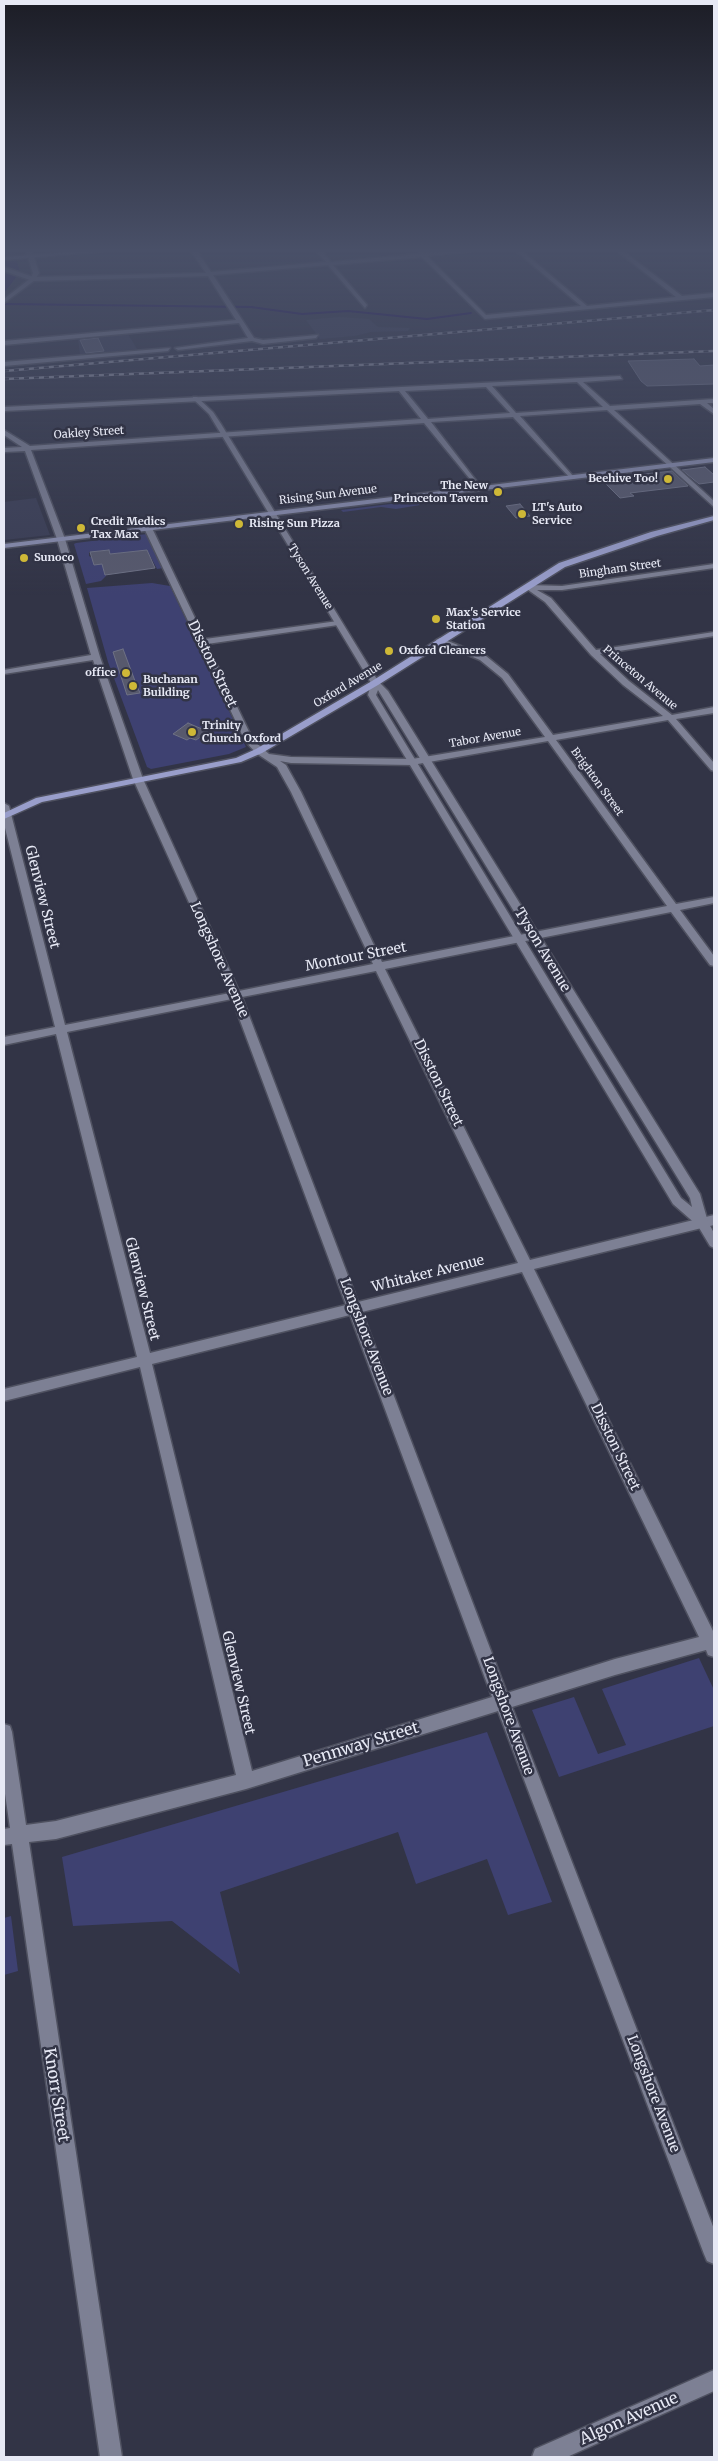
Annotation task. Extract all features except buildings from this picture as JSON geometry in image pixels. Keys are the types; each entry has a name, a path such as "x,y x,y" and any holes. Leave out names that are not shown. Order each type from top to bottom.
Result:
{"main road":[{"name":"Rising Sun Avenue","path":"4,546 714,460"},
{"name":"Oxford Avenue","path":"4,812 39,800 230,762 259,751 375,683 440,640 572,561 654,534 714,518"}],"street":[{"path":"4,410 195,398 620,378"},
{"path":"577,380 714,505"},
{"path":"487,384 571,477"},
{"path":"400,388 479,488"},
{"name":"Tyson Avenue","path":"195,398 211,413 375,683 384,691 696,1197 708,1222 714,1243"},
{"name":"Oakley Street","path":"4,450 714,401"},
{"path":"702,402 714,412"},
{"path":"4,432 27,447"},
{"name":"Longshore Avenue","path":"27,447 61,539 96,657 138,779 236,995 502,1701 714,2254"},
{"name":"Disston Street","path":"148,528 249,741 259,751 281,765 296,792 341,889 713,1644"},
{"name":"Bingham Street","path":"528,586 562,588 714,566"},
{"name":"Princeton Avenue","path":"528,586 548,600 594,653 626,683 670,718 714,768"},
{"path":"202,642 338,623"},
{"path":"594,653 714,634"},
{"name":"Brighton Street","path":"440,640 490,662 505,676 714,963"},
{"path":"4,672 96,657"},
{"name":"Tyson Avenue","path":"375,683 372,696 677,1201 708,1222"},
{"name":"Tabor Avenue","path":"259,751 278,759 290,760 412,762 714,710"},
{"name":"Glenview Street","path":"4,812 145,1361 246,1781"},
{"path":"462,844 477,842"},
{"name":"Montour Street","path":"4,1041 714,900"},
{"path":"596,1067 613,1063"},
{"name":"Whitaker Avenue","path":"4,1396 708,1222"},
{"name":"Pennway Street","path":"11,1835 56,1830 246,1781 502,1701 713,1644"},
{"name":"Knorr Street","path":"4,1732 11,1835 38,1974 111,2457"},
{"name":"Algon Avenue","path":"543,2457 714,2380"}],"shaded area":[{"path":"36,498 50,535 4,540 4,502"},
{"path":"416,501 420,505 396,509 381,507 343,512 341,510"},
{"path":"147,534 163,568 157,569 147,550 110,554 109,550 89,552 89,556 102,564 106,576 101,581 86,584 74,544"},
{"path":"152,583 170,586 246,747 229,754 151,769 147,767 108,662 87,588"},
{"path":"699,1658 714,1690 714,1726 559,1777 532,1710 574,1697 598,1754 626,1745 602,1689"},
{"path":"487,1732 552,1902 508,1915 487,1859 416,1884 398,1832 220,1892 240,1974 172,1921 73,1926 62,1857"},
{"path":"11,1916 18,1971 4,1975 4,1918"}],"railway":[{"path":"4,371 64,366"},
{"path":"4,379 338,366"}],"place":[{"name":"Beehive Too!","path":"668,479"},
{"name":"The New Princeton Tavern","path":"498,492"},
{"name":"LT's Auto Service","path":"522,514"},
{"name":"Rising Sun Pizza","path":"239,524"},
{"name":"Credit Medics Tax Max","path":"81,528"},
{"name":"Sunoco","path":"24,558"},
{"name":"Max's Service Station","path":"436,619"},
{"name":"Oxford Cleaners","path":"389,651"},
{"name":"office","path":"126,673"},
{"name":"Buchanan Building","path":"133,686"},
{"name":"Trinity Church Oxford","path":"192,732"}]}
